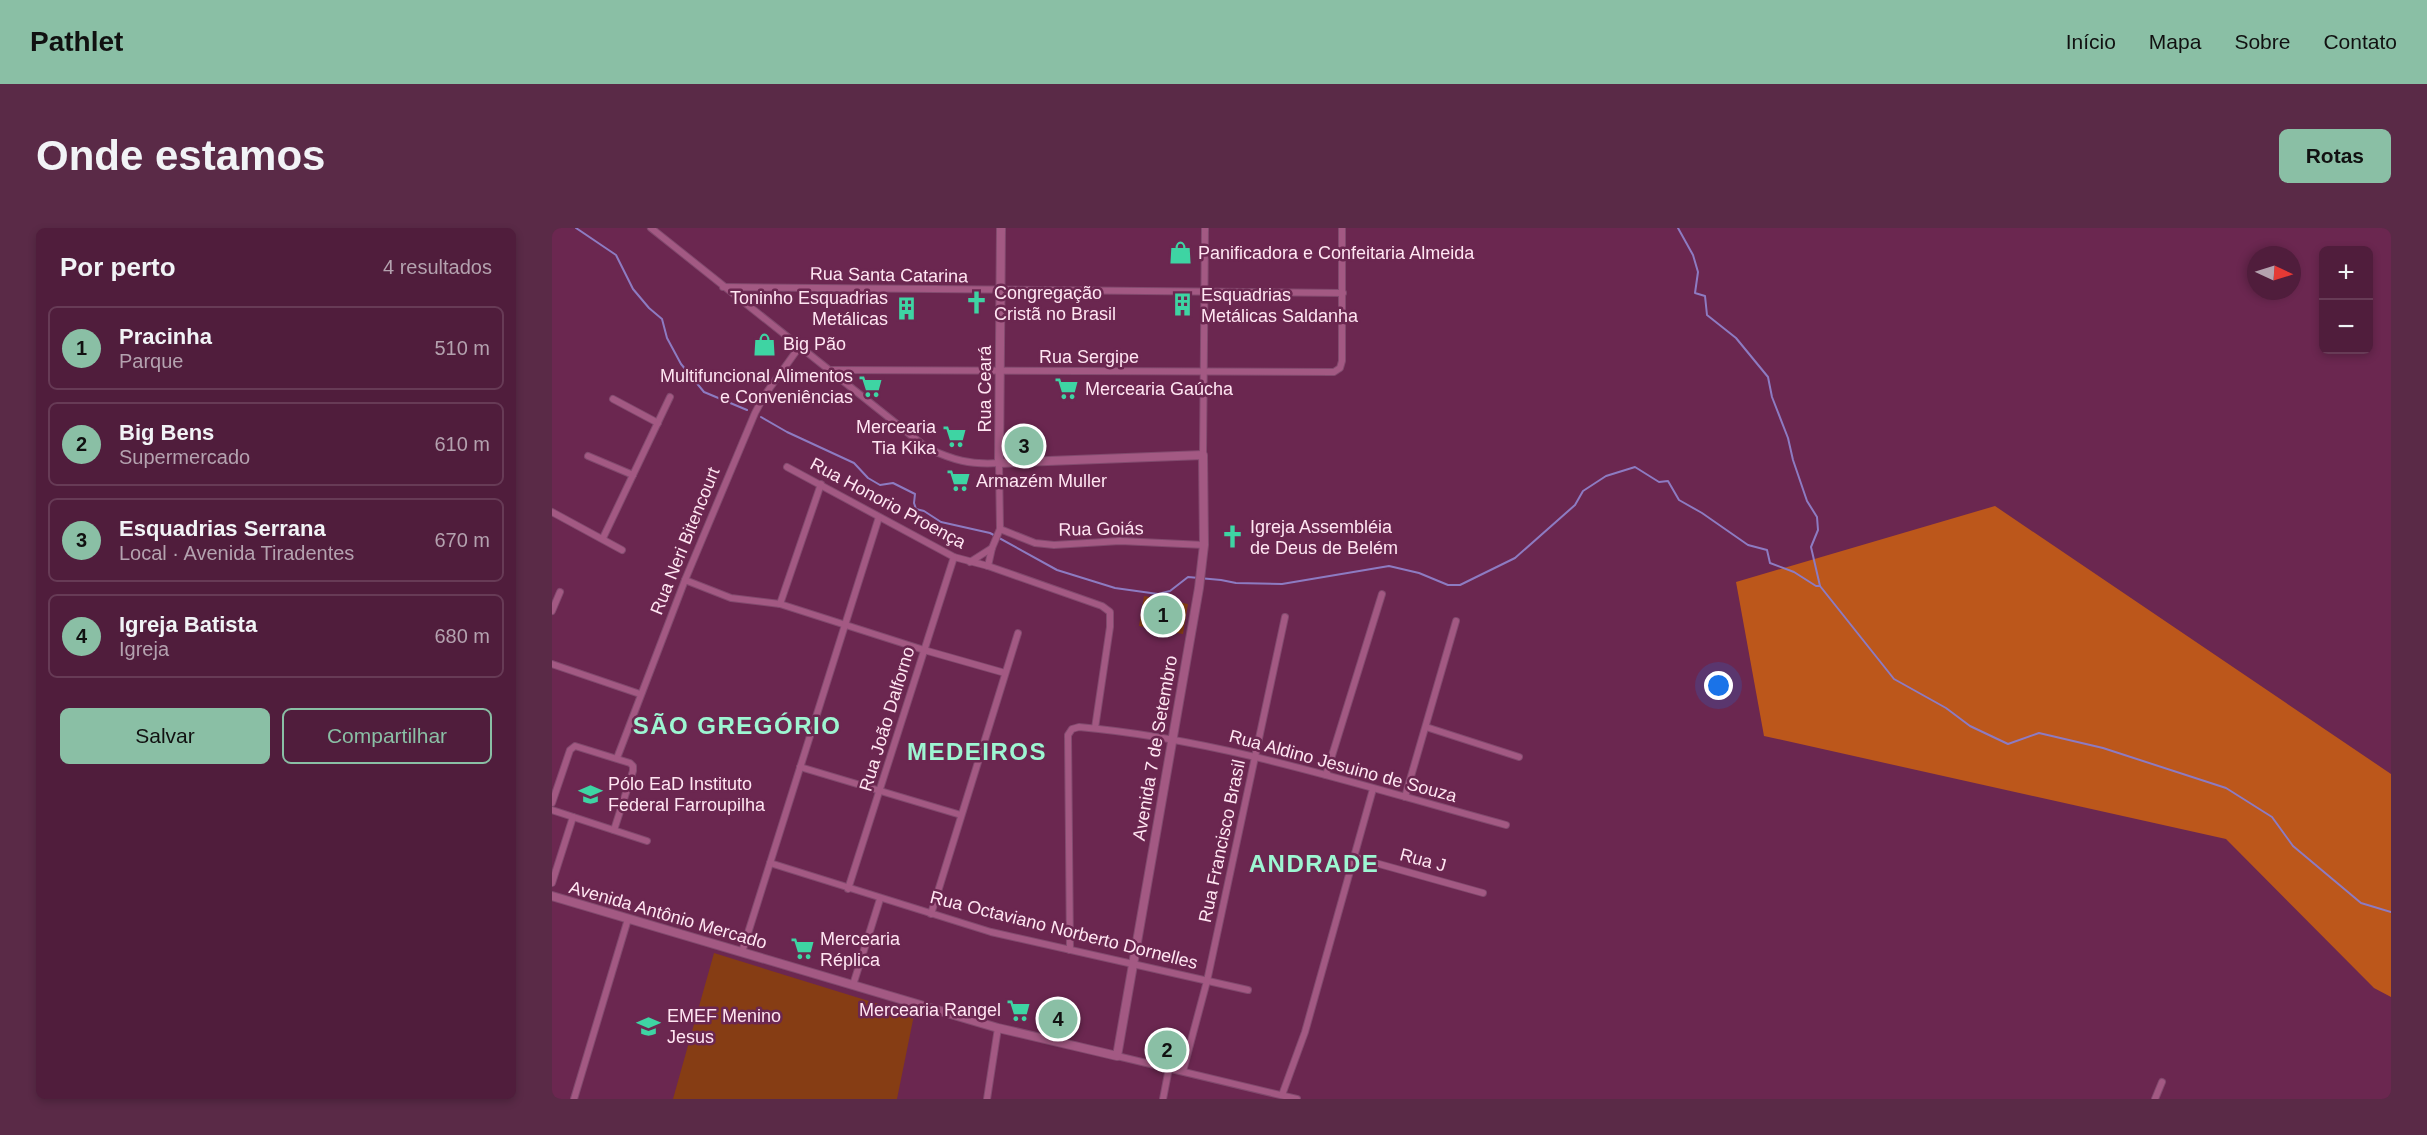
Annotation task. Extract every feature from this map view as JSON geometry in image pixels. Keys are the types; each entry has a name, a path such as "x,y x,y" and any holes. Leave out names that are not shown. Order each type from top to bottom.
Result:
{"street":[{"path":"651,228 927,448 951,459 975,464 1203,455"},
{"name":"Rua Ceará","path":"988,566 999,532 1001,228"},
{"name":"Avenida 7 de Setembro","path":"1117,1056 1199,588 1204,545 1205,228"},
{"path":"1342,228 1343,293"},
{"name":"Rua Santa Catarina","path":"723,287 1343,293"},
{"name":"Rua Sergipe","path":"831,370 1334,372 1340,368 1342,361 1343,293"},
{"name":"Rua Neri Bitencourt","path":"617,758 685,580 754,413 800,346"},
{"path":"603,538 670,397"},
{"path":"613,399 658,423"},
{"path":"588,456 633,475"},
{"name":"Rua Honorio Proença","path":"787,468 821,484 954,557 988,566 1102,606 1110,612 1110,627 1095,728"},
{"path":"780,604 821,484"},
{"path":"552,512 622,550"},
{"path":"742,952 879,517"},
{"name":"Rua Goiás","path":"999,532 1035,543 1054,545 1120,540 1204,545"},
{"path":"970,562 992,548"},
{"name":"Rua João Dalforno","path":"848,889 881,792 954,557"},
{"path":"685,580 731,598 780,604 1005,673"},
{"path":"552,611 560,592"},
{"path":"1326,775 1382,594"},
{"name":"Rua Francisco Brasil","path":"1183,1071 1207,981 1285,617"},
{"path":"1405,797 1456,621"},
{"path":"931,914 1018,633"},
{"path":"552,664 640,694"},
{"path":"1070,950 1068,735 1072,729 1079,727 1095,728"},
{"path":"1426,727 1519,757"},
{"name":"Rua Aldino Jesuino de Souza","path":"1095,728 1172,738 1255,757 1506,825"},
{"path":"552,803 570,750 575,746 630,763 633,771 614,830"},
{"path":"800,767 961,815"},
{"path":"1282,1095 1305,1032 1373,789"},
{"path":"552,810 647,841"},
{"path":"552,883 573,817"},
{"name":"Rua J","path":"1354,857 1483,893"},
{"name":"Rua Octaviano Norberto Dornelles","path":"770,863 991,932 1248,990"},
{"name":"Avenida Antônio Mercado","path":"552,896 998,1028 1298,1099"},
{"path":"853,985 880,898"},
{"path":"574,1099 628,919"},
{"path":"987,1099 998,1028"},
{"path":"1163,1099 1169,1068"},
{"path":"2155,1099 2162,1082"}],"shaded area":[{"path":"1995,506 2391,774 2391,997 2374,988 2226,839 1764,736 1736,582"},
{"path":"1144,596 1188,604 1183,634 1139,626"},
{"path":"714,953 914,1015 897,1099 673,1099"}],"waterway":[{"path":"576,228 616,255 633,289 662,319 667,338 681,364 704,392 747,410"},
{"path":"1678,228 1693,255 1698,272 1695,293 1705,296 1707,315 1736,338 1768,377 1772,397 1788,438 1807,501 1817,517 1818,530 1811,547 1820,586"},
{"path":"761,417 787,432 854,463 868,478 880,485 893,483 915,494 916,509 924,511 941,522 990,533 1057,570 1115,588 1158,594 1170,591 1188,577 1236,583 1282,584 1389,566 1419,573 1448,585 1460,585 1515,558 1575,505 1583,491 1606,476 1635,467 1659,482 1668,481 1679,500 1748,545 1767,550 1770,563 1794,572 1816,586 1820,586"},
{"path":"1820,586 1894,679 1946,708 1970,726 2008,744 2039,733 2103,748 2226,788 2272,817 2293,846 2361,903 2391,912"}],"place":[{"name":"Panificadora e Confeitaria Almeida","path":"1180,253"},
{"name":"Congregação Cristã no Brasil","path":"976,303"},
{"name":"Esquadrias Metálicas Saldanha","path":"1183,305"},
{"name":"Toninho Esquadrias Metálicas","path":"906,308"},
{"name":"Big Pão","path":"765,344"},
{"name":"Multifuncional Alimentos e Conveniências","path":"871,386"},
{"name":"Mercearia Gaúcha","path":"1067,389"},
{"name":"Mercearia Tia Kika","path":"954,437"},
{"name":"Esquadrias Serrana","path":"1024,446"},
{"name":"Armazém Muller","path":"958,481"},
{"name":"Igreja Assembléia de Deus de Belém","path":"1232,537"},
{"name":"Pracinha","path":"1163,615"},
{"name":"Pólo EaD Instituto Federal Farroupilha","path":"590,794"},
{"name":"Mercearia Réplica","path":"802,949"},
{"name":"Mercearia Rangel","path":"1019,1010"},
{"name":"Igreja Batista","path":"1058,1019"},
{"name":"EMEF Menino Jesus","path":"649,1026"},
{"name":"Big Bens","path":"1167,1050"}],"district":[{"name":"SÃO GREGÓRIO","path":"737,725"},
{"name":"MEDEIROS","path":"977,751"},
{"name":"ANDRADE","path":"1314,863"}]}
